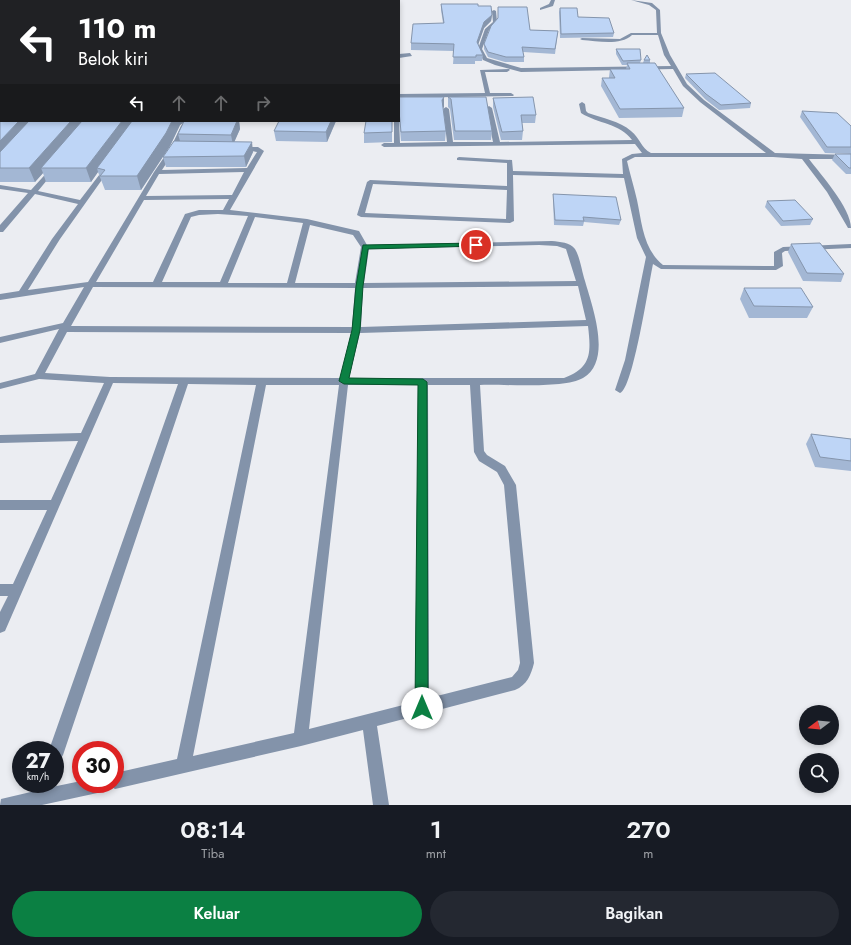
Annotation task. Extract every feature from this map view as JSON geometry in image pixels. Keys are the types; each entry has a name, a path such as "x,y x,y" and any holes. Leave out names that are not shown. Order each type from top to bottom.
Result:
{"street":[{"path":"542,9 551,5 553,0"},
{"path":"633,0 650,4 658,10 660,34 667,55 685,85 702,102 773,155"},
{"path":"494,11 495,22 487,29 480,49 483,56 492,63 521,70"},
{"path":"582,39 620,40 626,39 630,34 660,34"},
{"path":"400,56 410,56"},
{"path":"488,95 482,71 674,67"},
{"path":"400,96 511,95"},
{"path":"582,104 584,113 626,130 648,155"},
{"path":"488,108 497,144"},
{"path":"446,109 450,145"},
{"path":"397,122 397,145"},
{"path":"39,376 157,172 178,147 188,125"},
{"path":"384,145 638,142"},
{"path":"226,211 261,152 260,150 232,148"},
{"path":"851,157 804,157 773,155 634,155 624,160 626,176 636,210 637,227 642,241 655,264 665,269 776,268 780,266 778,252 783,249 851,246"},
{"path":"804,157 830,191 850,224"},
{"path":"22,293 56,239 113,159"},
{"path":"459,159 510,161 510,173 510,188 510,221 361,215 370,182 510,188"},
{"path":"0,230 58,163"},
{"path":"157,172 250,170"},
{"path":"510,173 626,176"},
{"path":"0,187 34,192 82,203"},
{"path":"142,198 234,197"},
{"path":"157,283 188,216 196,213 226,211 307,221 356,233 365,247 359,286 356,330 344,381 301,739"},
{"path":"223,284 252,215"},
{"path":"291,284 307,221"},
{"path":"0,386 39,376 110,380 262,382 565,381 573,379 586,370 594,357 594,339 581,283 572,251 569,247 539,243 365,247"},
{"path":"620,390 630,360 650,257"},
{"path":"0,297 91,284 157,283 359,286 581,283"},
{"path":"0,340 66,327 356,330 590,323"},
{"path":"0,627 110,380"},
{"path":"60,741 184,381"},
{"path":"183,766 262,382"},
{"path":"422,708 423,382"},
{"path":"124,779 369,722 515,683 524,676 527,663 510,485 501,469 483,458 479,452 475,382"},
{"path":"0,439 85,437"},
{"path":"0,505 55,505"},
{"path":"0,590 16,590"},
{"path":"369,722 381,805"},
{"path":"7,805 38,793"}],"building":[{"path":"441,4 478,4 478,6 491,6 492,15 484,22 477,42 483,55 476,55 476,57 453,57 454,44 411,43 413,24 444,23"},
{"path":"498,7 527,7 530,30 558,31 555,49 522,47 524,57 506,57 488,52 484,44 491,26 498,18"},
{"path":"560,8 577,8 578,17 609,18 614,33 561,34"},
{"path":"616,49 640,49 641,60 623,61"},
{"path":"647,55 650,60 644,60"},
{"path":"627,63 655,63 684,108 620,109 602,78 615,78 610,69 630,69"},
{"path":"715,73 751,103 721,105 706,94 686,74"},
{"path":"400,97 444,97 442,100 446,131 401,132"},
{"path":"448,97 486,97 492,131 455,131 451,99"},
{"path":"533,97 536,115 521,115 523,131 502,132 493,98"},
{"path":"802,111 837,113 851,126 851,147 827,147"},
{"path":"0,122 18,122 0,141"},
{"path":"28,122 70,122 29,168 0,168 0,152"},
{"path":"81,122 121,122 86,168 41,168"},
{"path":"131,122 172,122 166,133 137,176 100,176 105,170 97,168"},
{"path":"184,122 237,122 231,135 178,134"},
{"path":"278,122 331,122 326,132 274,131"},
{"path":"366,122 392,122 392,132 364,133"},
{"path":"174,141 252,142 244,156 163,157"},
{"path":"835,154 851,154 851,168 849,168"},
{"path":"553,194 616,197 621,220 583,217 584,221 555,220"},
{"path":"795,200 813,219 783,221 767,201"},
{"path":"820,243 844,274 807,273 791,244"},
{"path":"744,288 801,288 813,307 754,306"},
{"path":"811,434 851,439 851,461 820,457"}],"route":[{"path":"422,708 423,382 344,381 356,330 359,286 365,247 476,245"}]}
